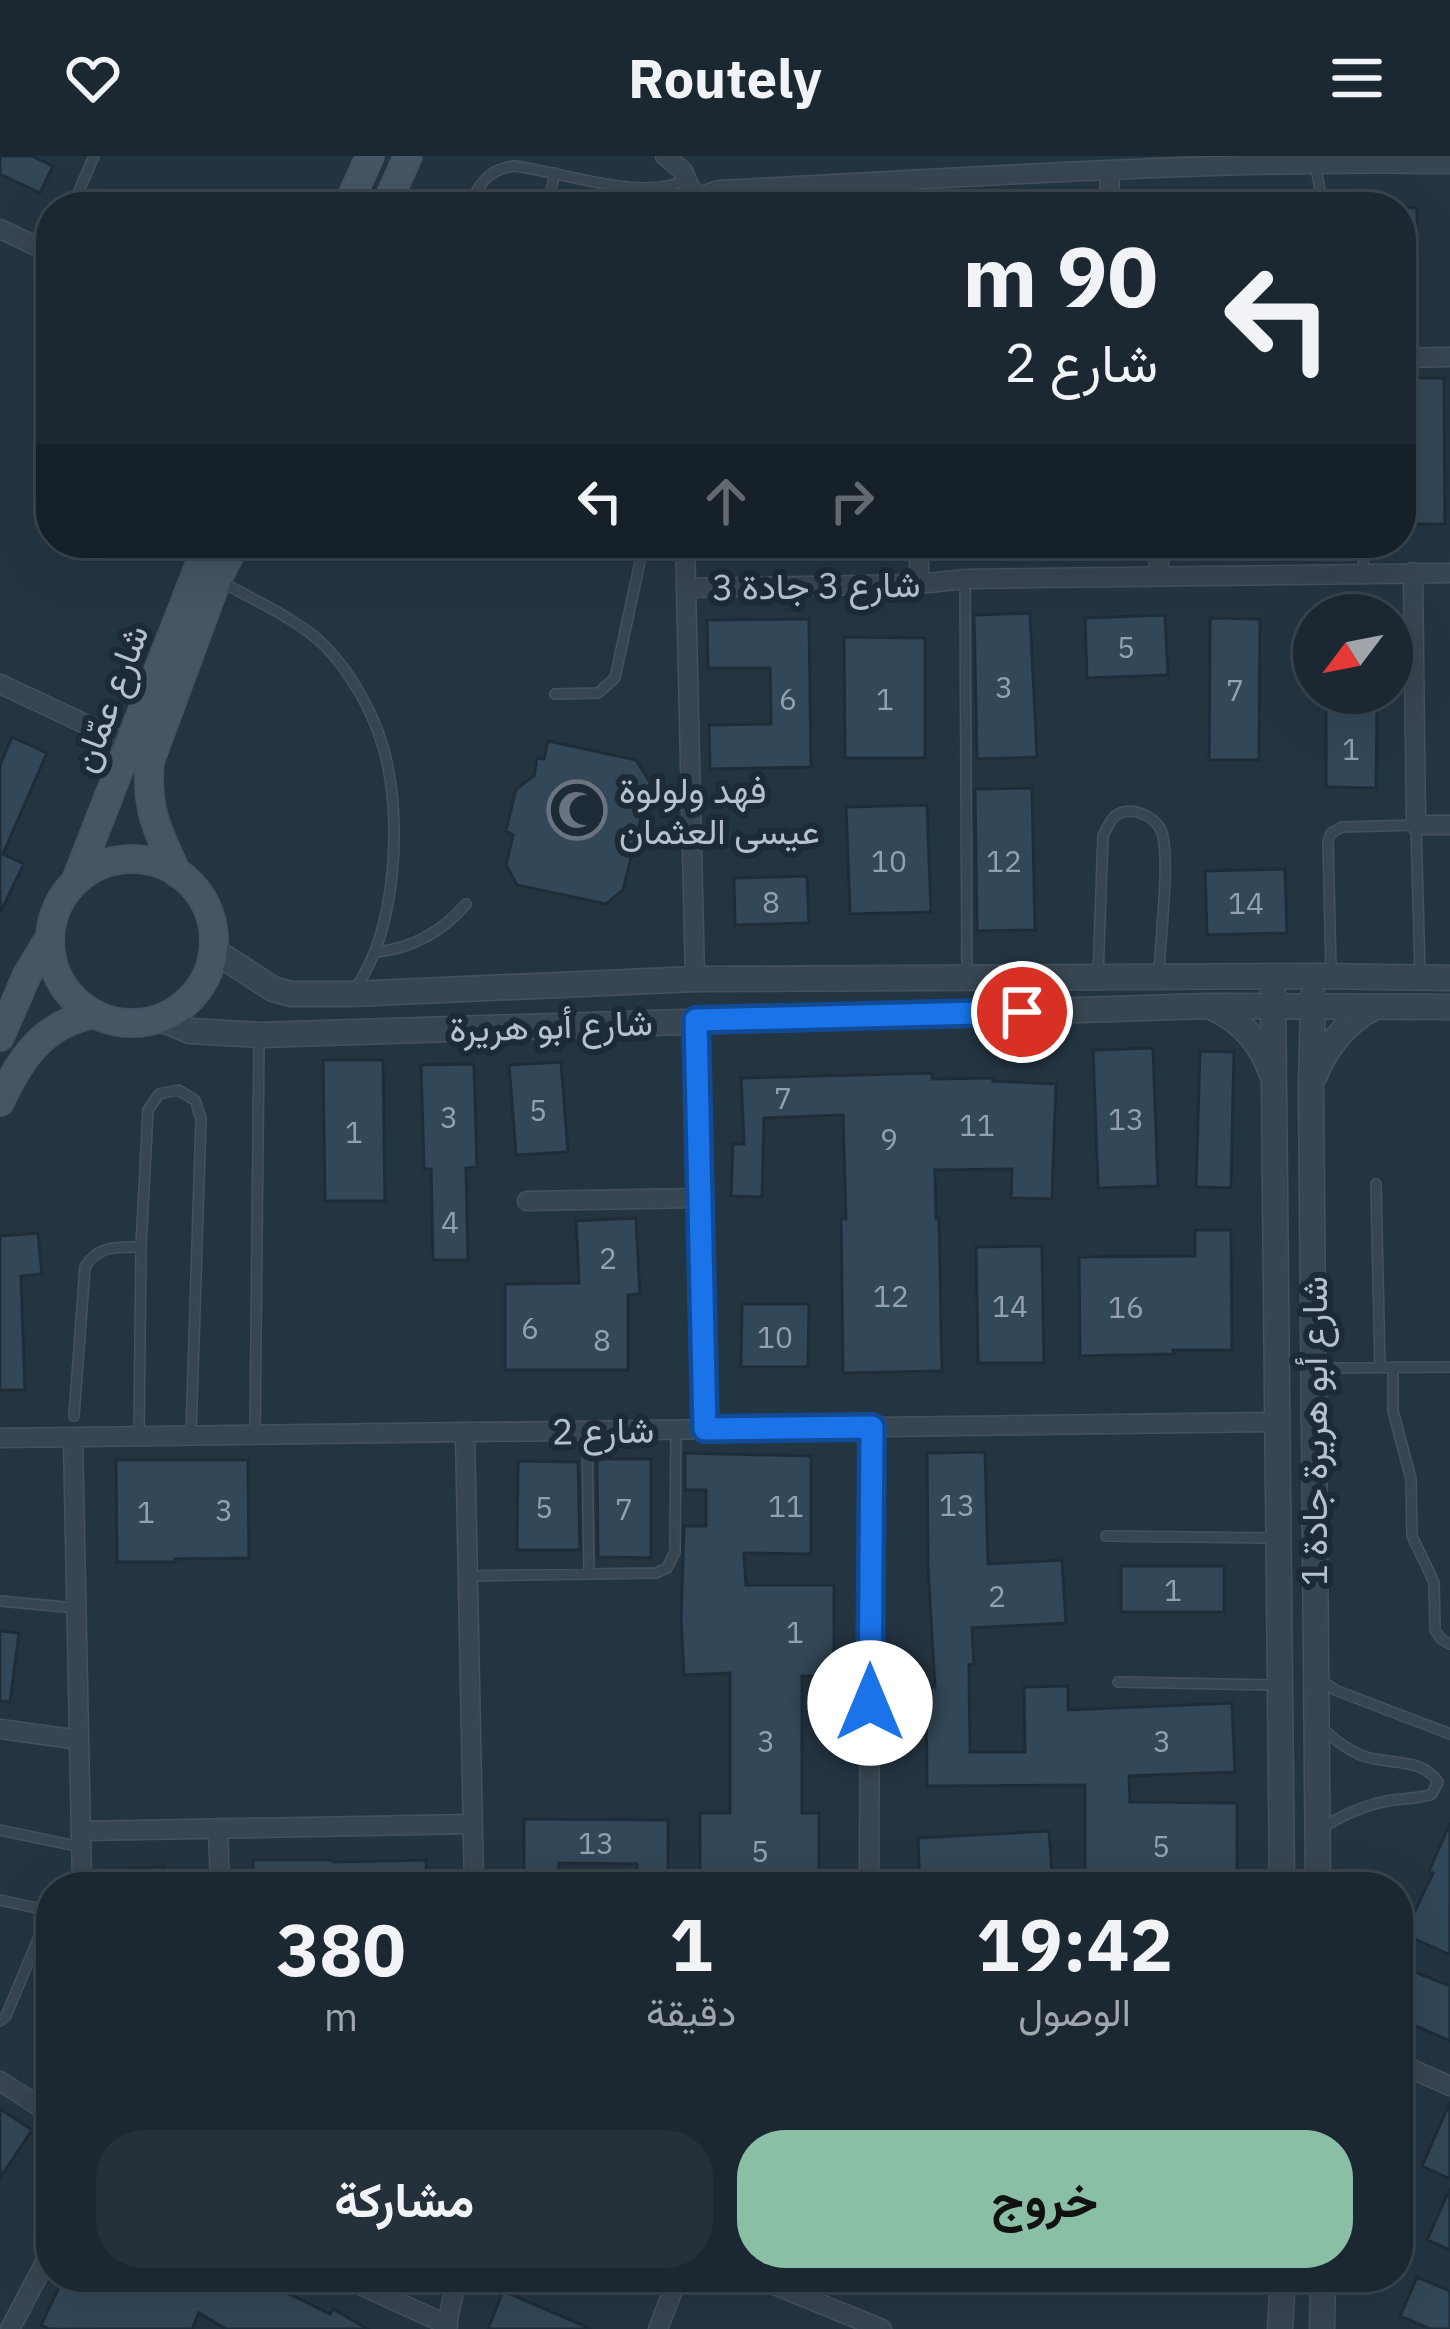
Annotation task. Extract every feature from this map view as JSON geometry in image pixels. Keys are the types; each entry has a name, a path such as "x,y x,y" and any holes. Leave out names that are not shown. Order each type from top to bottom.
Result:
{"main road":[{"path":"354,192 370,156"},
{"path":"392,192 408,156"},
{"name":"شارع عمّان","path":"76,880 202,558"},
{"name":"شارع عمّان","path":"177,873 154,824 147,788 149,761 228,558"},
{"path":"144,860 177,873 202,899 213,932 209,968 190,999 159,1018 127,1023 95,1014 80,1004 57,974 51,956 53,916 62,896 76,880 107,862 144,860"},
{"path":"0,1037 50,937"},
{"path":"0,1102 19,1064 39,1040 65,1022 95,1014"}],"street":[{"path":"715,192 972,166 1110,170 1315,159 1450,164"},
{"path":"1109,192 1110,170"},
{"path":"0,229 36,246"},
{"path":"1416,358 1450,357"},
{"path":"686,558 695,979"},
{"path":"919,558 919,584"},
{"path":"1159,558 1159,576"},
{"path":"1413,572 1416,825 1450,825"},
{"name":"شارع 3 جادة 3","path":"686,589 965,579 1450,573"},
{"path":"0,684 130,746"},
{"name":"شارع أبو هريرة","path":"213,950 273,989 291,994 695,979 1450,978"},
{"name":"شارع أبو هريرة جادة 1","path":"1318,1872 1311,1007 1323,976"},
{"name":"شارع أبو هريرة جادة 1","path":"1273,977 1282,1872"},
{"path":"1209,1006 1245,1029 1263,1051 1273,1078"},
{"name":"شارع أبو هريرة","path":"159,1018 210,1034 259,1035 1209,1006 1450,1007"},
{"path":"1311,1089 1330,1044 1351,1022 1377,1006"},
{"path":"696,1020 705,1429"},
{"path":"527,1201 699,1198"},
{"name":"شارع 2","path":"0,1438 1277,1422"},
{"path":"869,1872 872,1427"},
{"path":"465,1432 474,1872"},
{"path":"73,1438 82,1872"},
{"path":"0,1730 79,1740"},
{"path":"81,1839 218,1828 472,1823"},
{"path":"218,1828 219,1872"},
{"path":"1413,2070 1450,2086"},
{"path":"0,2081 36,2104"},
{"path":"10,2329 36,2280"},
{"path":"374,2292 447,2327 454,2292"},
{"path":"658,2329 672,2292"},
{"path":"792,2292 882,2329"},
{"path":"807,2298 808,2292"},
{"path":"1280,2329 1282,2292"},
{"path":"1322,2329 1323,2292"}],"lane":[{"path":"78,192 94,156"},
{"path":"1315,159 1320,192"},
{"path":"476,192 494,171 514,166 657,190 670,187 677,164"},
{"path":"551,192 555,173"},
{"path":"635,192 636,188"},
{"path":"555,694 598,693 615,678 641,558"},
{"path":"1363,558 1364,572"},
{"path":"965,579 967,977"},
{"path":"217,580 322,644 349,676 384,748 394,839 388,908 376,952 351,994"},
{"path":"1098,977 1103,835 1114,816 1143,813 1155,820 1165,844 1159,977"},
{"path":"1323,976 1331,833 1342,827 1416,825 1420,978"},
{"path":"376,952 426,938 466,904"},
{"path":"255,1435 259,1035"},
{"path":"139,1436 148,1110 159,1094 178,1090 195,1100 201,1119 191,1434"},
{"path":"1376,1184 1386,1368 1411,1479 1412,1536 1434,1582 1435,1630 1450,1644"},
{"path":"74,1416 85,1267 107,1248 141,1247"},
{"path":"1312,1368 1450,1367"},
{"path":"468,1576 656,1573 671,1563 676,1430"},
{"path":"587,1431 589,1574"},
{"path":"1106,1536 1279,1538"},
{"path":"0,1601 76,1608"},
{"path":"1314,1675 1335,1690 1450,1734"},
{"path":"1118,1682 1280,1685"},
{"path":"1315,1723 1363,1756 1420,1766 1438,1782 1432,1794 1370,1806 1337,1818 1317,1832"},
{"path":"0,1830 81,1839"},
{"path":"0,1900 36,1908"},
{"path":"0,2021 36,1944"}],"building":[{"path":"0,156 32,156 53,166 40,192 0,174"},
{"path":"1416,378 1444,378 1445,524 1416,524"},
{"path":"1030,613 1037,757 977,759 974,615"},
{"path":"1165,615 1168,675 1087,678 1085,618"},
{"path":"1210,618 1260,619 1259,760 1209,760"},
{"path":"809,619 811,767 710,769 709,725 771,724 770,668 708,668 707,620"},
{"path":"844,637 925,638 925,758 845,758"},
{"path":"1326,714 1377,714 1376,788 1326,787"},
{"path":"12,737 47,753 3,854 24,864 0,913 0,765"},
{"name":"فهد ولولوة عيسى العثمان","path":"548,741 636,760 650,782 623,890 606,904 517,885 506,865 513,835 506,831 516,789 534,776 537,758 544,759"},
{"path":"1032,788 1035,930 977,931 975,789"},
{"path":"927,805 931,912 850,914 846,807"},
{"path":"1285,869 1287,933 1207,935 1205,871"},
{"path":"807,876 809,923 735,925 734,878"},
{"path":"1153,1048 1158,1186 1098,1188 1093,1050"},
{"path":"1200,1051 1234,1052 1231,1188 1196,1187"},
{"path":"323,1060 383,1060 385,1201 325,1201"},
{"path":"561,1062 568,1152 516,1155 509,1065"},
{"path":"474,1064 477,1167 466,1168 468,1260 433,1260 421,1065"},
{"path":"932,1073 932,1079 1056,1084 1052,1199 1011,1198 1012,1169 935,1170 942,1371 843,1373 843,1115 764,1118 762,1197 731,1196 733,1144 744,1144 741,1078"},
{"path":"636,1218 640,1294 628,1295 628,1370 505,1370 505,1284 579,1283 576,1221"},
{"path":"1195,1230 1231,1230 1232,1350 1080,1356 1079,1257 1195,1256"},
{"path":"38,1233 42,1274 21,1276 25,1390 0,1390 0,1236"},
{"path":"1042,1246 1044,1363 978,1363 976,1247"},
{"path":"742,1304 809,1304 808,1367 741,1367"},
{"path":"985,1452 988,1564 1062,1560 1066,1623 972,1628 970,1752 1025,1752 1024,1687 1068,1686 1068,1710 1232,1703 1235,1772 1129,1776 1130,1802 1237,1803 1237,1872 1085,1872 1085,1785 927,1786 926,1687 935,1687 927,1453"},
{"path":"685,1453 811,1456 811,1554 744,1553 746,1585 834,1585 834,1677 802,1676 802,1813 819,1813 819,1872 700,1872 700,1813 730,1813 730,1673 684,1675 684,1526 706,1526 706,1490 685,1490"},
{"path":"597,1459 651,1459 651,1558 598,1557"},
{"path":"116,1460 248,1460 249,1558 117,1562"},
{"path":"518,1461 578,1462 580,1550 517,1550"},
{"path":"1121,1566 1224,1566 1224,1612 1121,1612"},
{"path":"0,1631 19,1633 10,1702 0,1701"},
{"path":"524,1819 668,1820 668,1872 637,1872 637,1864 559,1863 559,1872 524,1872"},
{"path":"1450,1823 1450,1955 1413,1938 1413,1915 1433,1873 1429,1871"},
{"path":"1049,1831 1052,1872 919,1872 918,1838"},
{"path":"253,1860 426,1860 426,1872 253,1872"},
{"path":"164,1867 164,1872 130,1872 130,1868"},
{"path":"1413,1971 1450,1986 1450,2041 1413,2025"},
{"path":"1450,2102 1450,2179 1422,2166"},
{"path":"0,2109 32,2130 0,2178"},
{"path":"1450,2188 1450,2250 1427,2240"},
{"path":"1417,2277 1450,2291 1450,2329 1430,2329 1400,2316"},
{"path":"57,2292 285,2292 330,2314 333,2309 368,2329 226,2329 199,2313 192,2329 50,2329 41,2325"},
{"path":"505,2292 591,2329 488,2329"}],"place":[{"name":"فهد ولولوة عيسى العثمان","path":"577,810"}],"route":[{"path":"870,1703 872,1427 705,1429 696,1020 1022,1012"}]}
